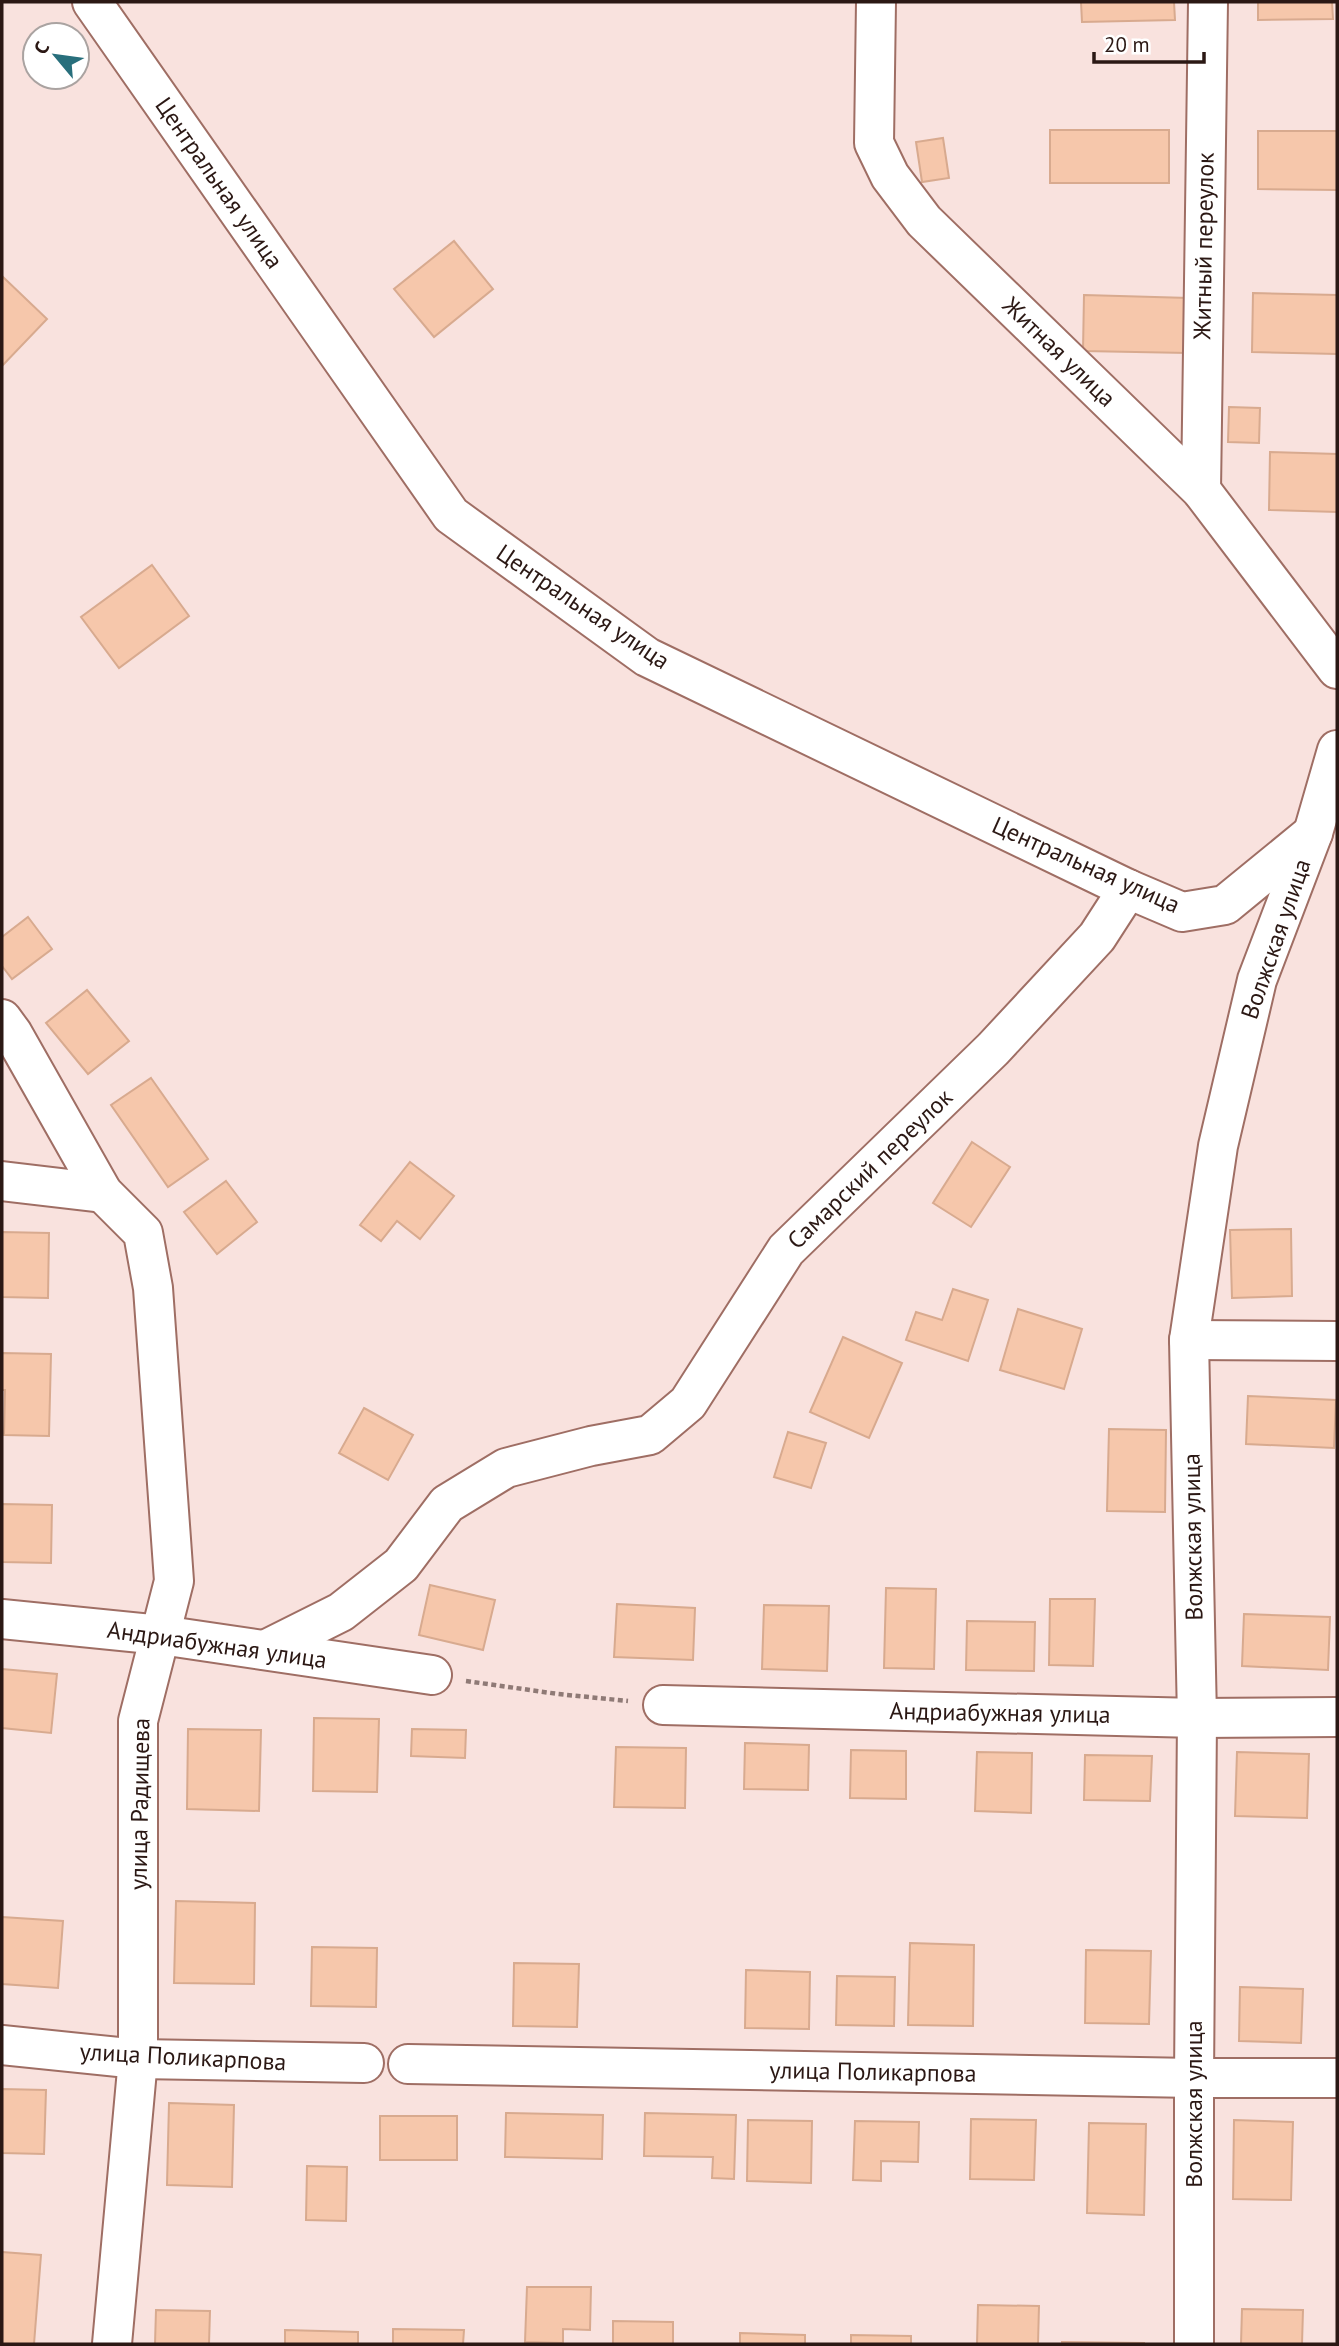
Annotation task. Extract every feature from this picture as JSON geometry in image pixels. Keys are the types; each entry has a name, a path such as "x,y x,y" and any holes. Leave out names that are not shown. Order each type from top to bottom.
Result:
{"street":[{"name":"Центральная улица","path":"92,2 452,515 647,657 1128,889 1182,912 1225,905 1312,833"},
{"name":"Житная улица","path":"876,2 874,143 890,176 924,221 1201,490 1337,669"},
{"name":"Житный переулок","path":"1201,490 1208,2"},
{"name":"Волжская улица","path":"1195,2344 1197,1717 1189,1340 1218,1146 1257,980 1312,833 1337,750"},
{"name":"Самарский переулок","path":"265,1650 341,1612 401,1565 447,1504 506,1468 591,1446 650,1435 688,1403 786,1250 993,1049 1097,937 1128,889"},
{"name":"улица Радищева","path":"2,1019 103,1193 143,1233 153,1288 174,1581 138,1721 138,2059 112,2344"},
{"path":"2,1181 103,1193"},
{"path":"1189,1340 1337,1341"},
{"name":"Андриабужная улица","path":"2,1619 161,1634 432,1675"},
{"name":"Андриабужная улица","path":"663,1705 1197,1717 1337,1717"},
{"name":"улица Поликарпова","path":"2,2045 138,2059 364,2063"},
{"name":"улица Поликарпова","path":"408,2064 1194,2078 1337,2078"}],"path":[{"path":"485,1684 558,1695 663,1705"}],"building":[{"path":"1081,2 1174,2 1175,20 1082,22"},
{"path":"1258,2 1332,2 1333,19 1258,20"},
{"path":"1050,130 1169,130 1169,183 1050,183"},
{"path":"1258,131 1337,131 1337,190 1258,189"},
{"path":"943,138 949,178 922,182 916,142"},
{"path":"454,241 493,289 434,337 394,289"},
{"path":"2,276 47,319 2,366"},
{"path":"1253,293 1337,295 1337,354 1252,352"},
{"path":"1084,295 1189,298 1188,353 1083,351"},
{"path":"1229,407 1260,408 1259,443 1228,442"},
{"path":"1270,452 1337,454 1337,512 1269,510"},
{"path":"152,565 189,616 119,668 81,617"},
{"path":"28,917 52,949 12,979 2,966 2,937"},
{"path":"87,990 129,1041 88,1074 46,1023"},
{"path":"151,1078 208,1159 168,1187 111,1105"},
{"path":"972,1142 1010,1167 971,1227 933,1203"},
{"path":"410,1162 454,1196 420,1239 397,1221 381,1241 360,1225"},
{"path":"226,1181 257,1222 217,1254 184,1212"},
{"path":"1291,1229 1292,1296 1232,1298 1230,1230"},
{"path":"2,1232 49,1233 48,1298 2,1297"},
{"path":"953,1289 988,1300 968,1361 906,1340 916,1312 942,1320"},
{"path":"1018,1309 1082,1329 1064,1389 1000,1370"},
{"path":"843,1337 902,1363 869,1438 810,1412"},
{"path":"2,1353 51,1354 49,1436 4,1435"},
{"path":"1248,1396 1336,1400 1334,1448 1246,1444"},
{"path":"364,1408 413,1435 388,1480 339,1453"},
{"path":"1109,1429 1166,1430 1165,1512 1107,1511"},
{"path":"788,1432 826,1443 811,1488 774,1477"},
{"path":"2,1504 52,1505 51,1563 2,1562"},
{"path":"430,1585 495,1600 483,1650 419,1635"},
{"path":"886,1588 936,1589 934,1669 884,1668"},
{"path":"1050,1599 1095,1599 1093,1666 1049,1665"},
{"path":"617,1604 695,1608 693,1660 614,1657"},
{"path":"764,1605 829,1606 827,1671 762,1669"},
{"path":"1244,1614 1330,1617 1328,1670 1242,1666"},
{"path":"967,1621 1035,1622 1034,1671 966,1670"},
{"path":"2,1669 57,1674 51,1733 2,1728"},
{"path":"314,1718 379,1719 377,1792 313,1791"},
{"path":"188,1729 261,1730 259,1811 187,1809"},
{"path":"412,1729 466,1730 465,1758 411,1756"},
{"path":"745,1743 809,1745 808,1790 744,1789"},
{"path":"616,1747 686,1748 685,1808 614,1807"},
{"path":"851,1750 906,1751 906,1799 850,1798"},
{"path":"977,1752 1032,1753 1031,1813 975,1811"},
{"path":"1237,1752 1309,1754 1307,1818 1235,1816"},
{"path":"1085,1755 1152,1756 1150,1801 1084,1800"},
{"path":"176,1901 255,1903 254,1984 174,1983"},
{"path":"2,1917 63,1921 58,1988 2,1984"},
{"path":"910,1943 974,1945 973,2026 908,2025"},
{"path":"312,1947 377,1948 376,2007 311,2006"},
{"path":"1086,1950 1151,1951 1149,2024 1085,2023"},
{"path":"514,1963 579,1964 577,2027 513,2026"},
{"path":"746,1970 810,1972 809,2029 745,2028"},
{"path":"837,1976 895,1977 894,2026 836,2025"},
{"path":"1240,1987 1303,1989 1301,2043 1239,2041"},
{"path":"2,2089 46,2090 44,2154 2,2153"},
{"path":"169,2103 234,2105 232,2187 167,2185"},
{"path":"506,2113 603,2115 602,2159 505,2157"},
{"path":"645,2113 736,2115 734,2179 712,2178 713,2157 644,2156"},
{"path":"380,2116 457,2116 457,2160 380,2160"},
{"path":"971,2119 1036,2120 1034,2180 970,2179"},
{"path":"748,2120 812,2121 811,2183 747,2181"},
{"path":"1234,2120 1293,2122 1291,2200 1233,2199"},
{"path":"855,2121 919,2122 918,2162 881,2161 881,2181 853,2180"},
{"path":"1089,2123 1146,2124 1144,2215 1087,2213"},
{"path":"307,2166 347,2167 346,2221 306,2220"},
{"path":"2,2252 41,2255 34,2344 2,2344"},
{"path":"527,2287 591,2287 590,2330 563,2329 563,2343 525,2342"},
{"path":"978,2305 1039,2306 1038,2344 977,2344"},
{"path":"1242,2309 1303,2310 1302,2344 1241,2344"},
{"path":"156,2310 210,2311 209,2344 155,2344"},
{"path":"613,2321 673,2322 673,2344 613,2344"},
{"path":"393,2329 464,2330 463,2344 393,2344"},
{"path":"285,2330 358,2332 358,2344 285,2344"},
{"path":"740,2333 805,2335 805,2344 740,2344"},
{"path":"851,2335 911,2336 911,2344 851,2344"},
{"path":"1144,2343 1144,2344 1062,2344"}]}
